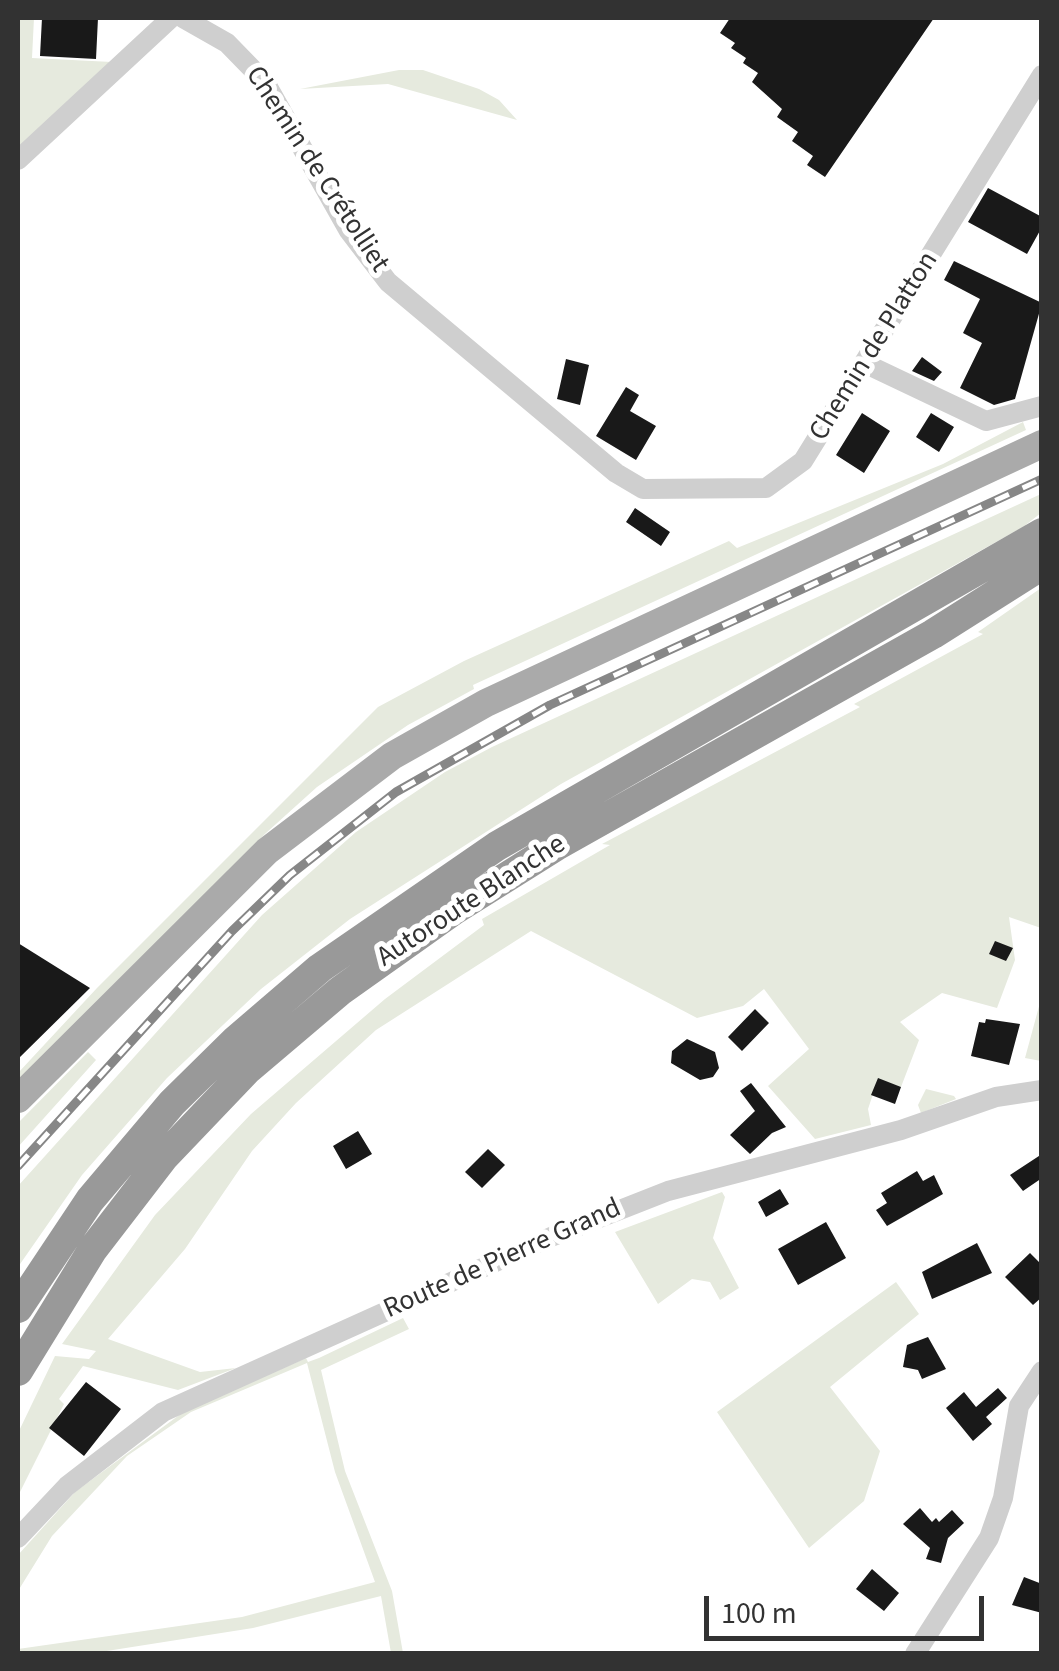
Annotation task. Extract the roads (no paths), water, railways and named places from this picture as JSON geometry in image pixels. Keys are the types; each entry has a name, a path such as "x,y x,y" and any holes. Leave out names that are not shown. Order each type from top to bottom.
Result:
{"highway":[{"name":"Autoroute Blanche","path":"18,1308 90,1200 172,1103 234,1041 336,956 510,838 889,624 1042,532"},
{"name":"Autoroute Blanche","path":"18,1372 93,1248 163,1158 248,1069 340,992 523,866 918,642 1042,564"}],"main road":[{"path":"18,1099 267,851 392,756 486,703 1042,444"}],"street":[{"path":"18,160 171,18"},
{"name":"Chemin de Crétolliet","path":"184,18 227,43 266,82 349,230 388,282 630,483"},
{"name":"Chemin de Platton","path":"630,483 643,489 749,490 774,484 803,460 1042,75"},
{"path":"866,364 986,421 1042,406"},
{"name":"Route de Pierre Grand","path":"18,1538 67,1486 163,1412 551,1237 668,1191 902,1130 996,1097 1042,1090"},
{"path":"915,1654 989,1538 1004,1498 1019,1406 1042,1371"}],"railway":[{"path":"18,1166 232,931 290,875 396,792 550,705 1042,479"}]}
